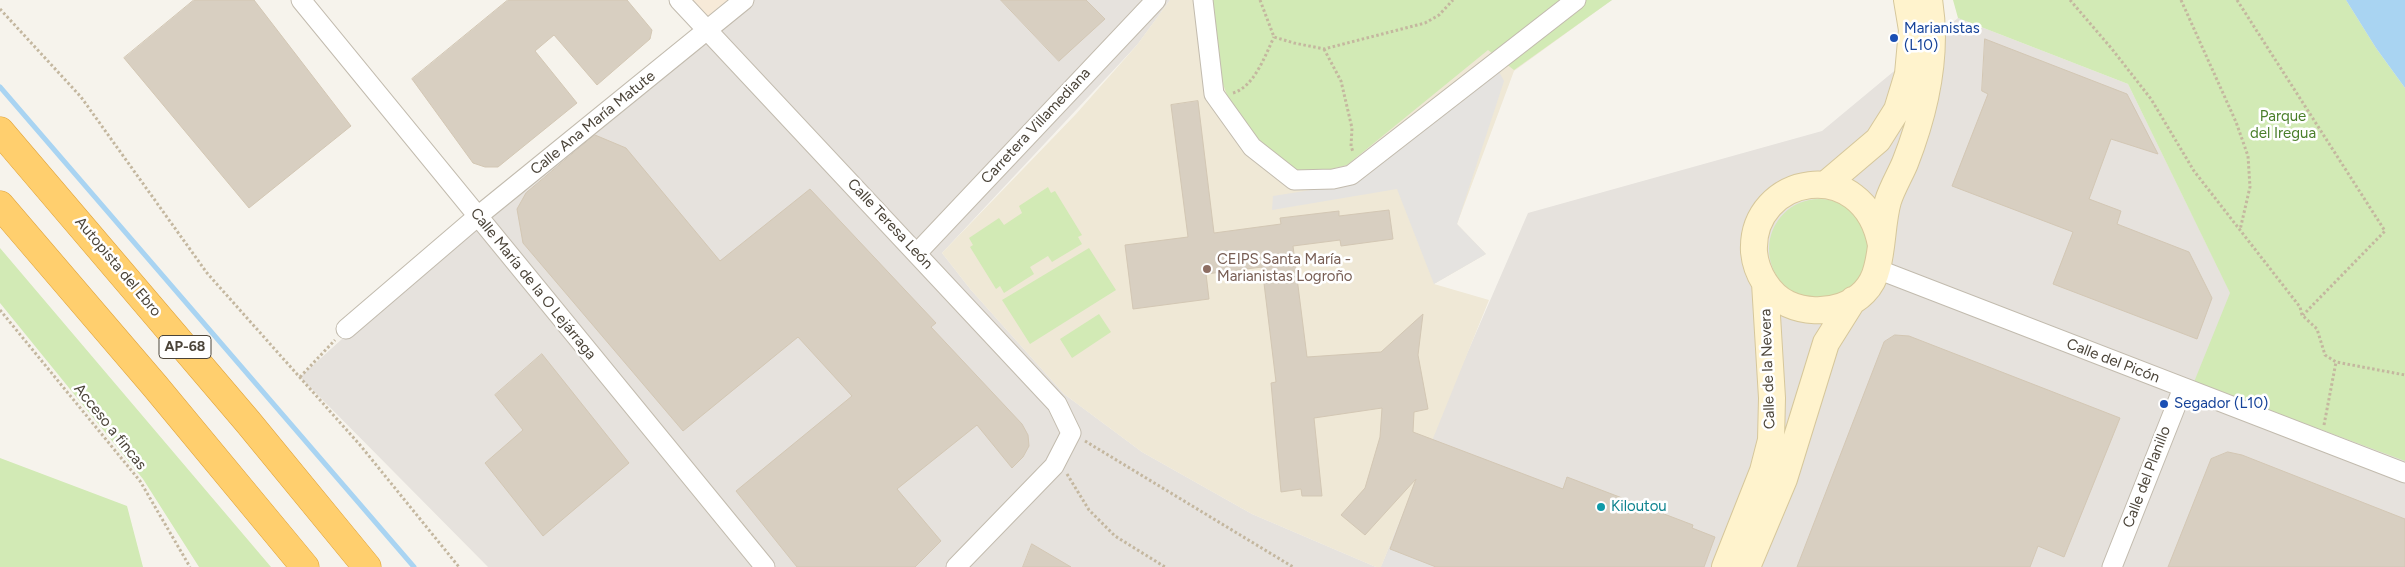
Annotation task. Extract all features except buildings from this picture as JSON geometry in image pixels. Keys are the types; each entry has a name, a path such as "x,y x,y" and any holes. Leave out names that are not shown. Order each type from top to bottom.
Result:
{"highway":[{"name":"Autopista del Ebro","path":"1,132 248,422 367,567"},
{"name":"AP-68","path":"0,205 155,386 305,567"}],"main road":[{"path":"1825,185 1878,140 1897,110 1908,74 1912,30 1907,0"},
{"path":"1879,257 1878,228 1870,212 1858,198 1842,189 1825,185 1809,185 1787,193 1768,208 1760,222 1755,237 1754,253 1758,268 1765,283 1785,303 1805,310 1827,310 1841,307 1853,300 1867,286 1879,257 1888,200 1906,162 1923,108 1930,69 1929,0"},
{"name":"Calle de la Nevera","path":"1725,567 1763,471 1771,440 1772,398 1765,283"},
{"name":"Calle de la Nevera","path":"1747,567 1784,479 1826,344 1853,300"}],"street":[{"name":"Calle María de la O Lejárraga","path":"301,0 765,567"},
{"name":"Calle Teresa León","path":"679,0 1057,404 1071,433"},
{"name":"Calle Ana María Matute","path":"346,329 478,216 744,0"},
{"name":"Carretera Villamediana","path":"917,253 1156,0"},
{"path":"1203,0 1214,94 1252,147 1294,180 1334,179 1351,174 1576,0"},
{"name":"Calle del Picón","path":"1879,257 2183,388 2405,473"},
{"name":"Calle del Planillo","path":"2112,567 2183,388"},
{"path":"956,567 1054,466 1071,433"}],"path":[{"path":"1214,94 1227,95 1243,90 1266,55 1274,37 1260,0"},
{"path":"1274,37 1294,44 1324,48 1426,23 1439,15 1453,0"},
{"path":"2070,0 2151,99 2194,171 2300,307 2302,315 2317,329 2325,355 2336,362 2405,375"},
{"path":"2181,0 2236,122 2248,156 2250,187 2240,230"},
{"path":"2238,0 2385,230 2302,315"},
{"path":"0,9 80,97 207,273 360,444 460,567"},
{"path":"1324,48 1340,80 1352,128 1351,146 1360,168"},
{"name":"Acceso a fincas","path":"0,310 140,481 190,567"},
{"path":"300,377 346,329"},
{"path":"2319,440 2326,418 2336,362"},
{"path":"1071,433 1293,567"},
{"path":"1058,459 1089,510 1115,536 1165,567"}],"shaded area":[{"path":"679,0 744,0 708,30"},
{"path":"742,0 1170,0 1137,45 942,253 971,290 1064,394 1142,452 1252,514 1376,567 488,567 300,377 478,216"},
{"name":"CEIPS Santa María - Marianistas Logroño","path":"1170,0 1612,0 1514,71 1457,224 1486,254 1434,284 1489,300 1381,567 1376,567 1252,514 1142,452 1064,394 971,290 942,253 1076,114 1137,45"},
{"path":"1958,18 2128,84 2278,390 2405,440 2405,567 1381,567 1453,386 1528,213 1822,131"},
{"path":"1496,66 1504,81 1457,224 1486,254 1434,284 1397,189 1272,210 1273,196 1349,184"},
{"path":"1390,549 1436,567 1381,567"}],"green space":[{"path":"1209,0 1612,0 1514,70 1488,50 1347,165 1331,169 1298,170 1279,164 1265,152 1227,95 1215,62"},
{"name":"Parque del Iregua","path":"1953,0 2346,0 2376,48 2405,88 2405,461 2194,382 2230,293 2128,84 1958,18"},
{"path":"1048,187 1051,193 1055,191 1082,235 1078,237 1082,244 1052,262 1048,256 1030,267 1034,274 1004,293 1000,286 996,289 970,247 973,245 969,238 999,218 1004,225 1022,213 1019,206"},
{"path":"1819,199 1838,203 1854,214 1865,230 1869,249 1865,268 1854,284 1838,295 1819,299 1800,295 1784,284 1773,268 1769,249 1773,230 1784,214 1800,203"},
{"path":"0,248 271,567 199,567 143,479 0,303"},
{"path":"1089,248 1116,290 1030,344 1002,300"},
{"path":"1099,314 1111,332 1072,358 1060,339"},
{"path":"0,458 127,506 143,567 0,567"}],"water":[{"path":"2346,0 2405,0 2405,88 2376,48"}],"waterway":[{"path":"0,87 414,567"}],"place":[{"name":"Marianistas (L10)","path":"1894,38"},
{"name":"CEIPS Santa María - Marianistas Logroño","path":"1207,269"},
{"name":"Segador (L10)","path":"2164,404"},
{"name":"Kiloutou","path":"1601,507"}]}
